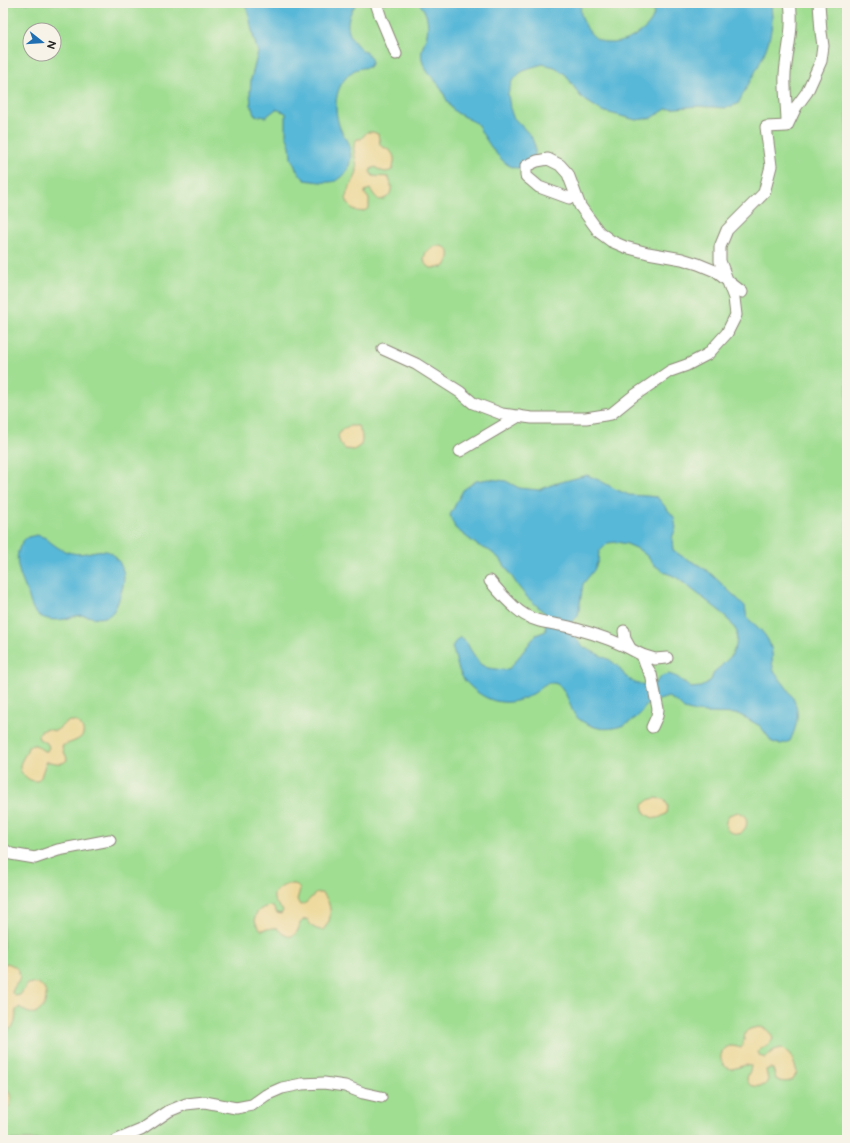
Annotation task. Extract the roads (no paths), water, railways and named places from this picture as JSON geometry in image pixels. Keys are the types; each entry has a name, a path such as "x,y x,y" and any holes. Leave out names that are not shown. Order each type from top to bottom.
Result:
{"lane":[{"path":"376,3 396,54"},
{"path":"787,126 785,74 790,40 790,3"},
{"path":"787,126 796,107 807,92 821,61 823,46 819,3"},
{"path":"383,349 416,364 460,392 473,403 502,414 532,418 586,418 611,414 632,397 670,371 687,365 708,354 727,333 736,315 734,298 720,261 720,247 727,230 764,193 771,166 766,127 787,126"},
{"path":"569,198 539,187 526,176 526,166 537,160 548,159 560,165 568,174 580,206 599,232 612,241 625,247 682,259 715,271 742,292"},
{"path":"460,451 519,416"},
{"path":"490,582 526,616 538,621 574,628 630,648 642,655 655,659 667,658"},
{"path":"624,631 625,639 630,648"},
{"path":"642,655 651,674 658,709 657,716 652,727"},
{"path":"3,849 11,854 34,858 58,850 110,840"},
{"path":"116,1140 141,1130 169,1111 186,1104 204,1102 236,1108 252,1105 266,1095 282,1088 302,1084 324,1083 345,1086 363,1093 381,1097"}],"water":[{"path":"244,3 357,3 348,21 349,32 355,43 368,55 372,62 369,67 352,72 346,78 338,91 336,113 340,128 348,144 351,155 347,171 340,179 327,182 305,180 297,171 291,158 290,146 286,135 286,113 276,109 266,117 254,115 251,105 250,92 251,79 258,52 248,12"},
{"path":"418,3 582,3 582,17 589,31 599,40 612,43 626,40 645,29 653,17 654,3 771,3 772,18 769,41 760,63 738,104 726,108 698,106 666,109 652,118 636,120 602,111 588,102 580,96 566,75 555,67 543,64 529,68 520,73 512,81 508,94 510,108 513,117 531,136 535,146 535,156 525,166 518,168 508,165 498,156 478,125 454,110 448,103 439,85 424,66 422,61 422,49 428,26 425,13"},
{"path":"587,475 629,495 657,497 674,517 676,528 672,538 673,550 709,572 745,606 747,618 765,635 770,643 774,669 796,705 796,725 790,741 781,744 772,742 760,726 738,714 695,712 684,709 677,702 668,697 647,705 635,719 623,725 603,728 583,722 578,718 575,715 563,690 556,684 546,684 535,693 517,701 502,702 488,699 475,691 467,683 459,671 452,647 460,637 467,643 480,664 488,668 504,670 510,668 536,635 546,631 545,613 526,596 501,560 490,551 477,545 455,528 450,515 463,490 476,481 489,479 506,481 519,488 539,490 554,484","holes":["617,542 627,544 638,549 647,556 653,564 664,572 676,577 721,612 737,632 736,646 731,656 714,672 711,680 701,687 691,688 677,677 669,674 662,676 655,683 643,685 635,683 625,676 619,667 610,660 585,648 576,639 571,630 572,622 578,616 583,584 594,570 598,561 599,552 608,543"]},
{"path":"37,535 46,538 64,551 81,554 101,551 109,552 115,556 122,568 124,580 117,604 111,614 101,618 78,615 55,620 41,617 35,612 20,575 17,557 23,541 28,537"}]}
